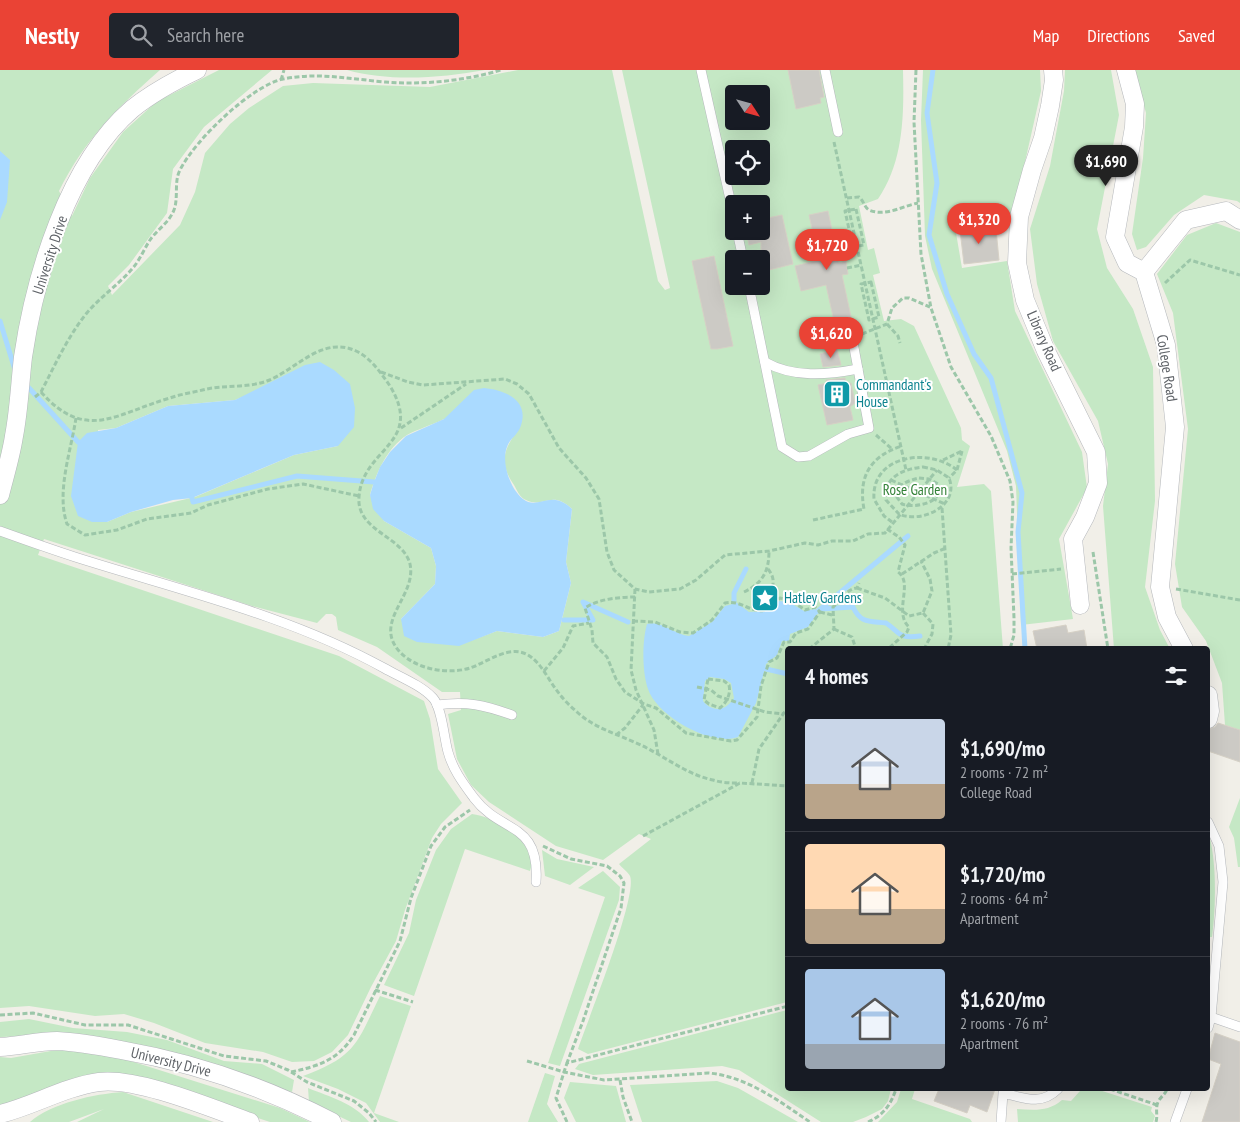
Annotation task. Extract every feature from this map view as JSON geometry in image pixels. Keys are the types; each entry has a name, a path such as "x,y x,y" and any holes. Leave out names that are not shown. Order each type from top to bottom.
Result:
{"street":[{"name":"University Drive","path":"0,495 14,436 23,357 40,275 60,219 83,171 114,129 132,110 153,94 197,70"},
{"name":"Library Road","path":"1053,70 1052,97 1043,138 1019,217 1017,262 1025,300 1046,351 1096,452 1098,483 1085,517 1073,538 1080,605"},
{"path":"1126,70 1135,104 1134,127 1115,237 1127,263 1144,272 1186,220 1226,212 1240,220"},
{"name":"College Road","path":"1144,272 1166,345 1175,426 1161,559 1160,587 1167,618 1182,646"},
{"name":"University Drive","path":"0,1047 57,1042 72,1043 169,1060 248,1084 288,1099 332,1122"},
{"name":"University Drive","path":"0,1114 98,1082 124,1082 250,1122"}],"lane":[{"path":"701,70 729,195"},
{"path":"825,70 838,132"},
{"path":"751,295 782,448 798,457 809,456 848,434 869,428 852,337"},
{"path":"765,362 776,368 826,375 858,369"},
{"path":"0,531 74,557 277,620 347,648 413,684 433,698 437,705 454,770 479,804 521,832 531,847 537,864 536,882"},
{"path":"437,705 460,702 486,705 512,715"},
{"path":"1210,826 1219,846 1222,882 1210,1021"},
{"path":"1211,1017 1240,1027"},
{"path":"1001,1122 1003,1093 1035,1101 1050,1096 1056,1091"},
{"path":"1175,1122 1186,1091"}],"path":[{"path":"281,80 284,70"},
{"path":"37,395 41,392 72,332 98,300 135,265 150,240 173,214 180,170 198,144 224,117 255,94 281,80 321,75 387,82 422,83 468,77 501,70"},
{"path":"916,70 914,122 921,254 931,308 951,367 991,436 1010,481 1013,502 1012,574 1014,635 1011,646"},
{"path":"838,132 833,136 877,330 906,470"},
{"path":"847,198 859,197 866,207 878,212 918,203"},
{"path":"1152,295 1190,260 1240,275"},
{"path":"847,268 862,265"},
{"path":"852,337 877,330 887,324 892,308 903,298 931,308"},
{"path":"887,324 898,336 900,343"},
{"path":"41,392 59,410 76,418 105,421 169,398 210,388 265,382 290,370 313,353 333,346 355,350 381,372 396,396 402,414 400,429"},
{"path":"381,372 408,382 423,385 505,379 517,384 529,394 559,448 586,478 599,499 607,552 614,570 635,589 649,592 680,589 696,580 725,555 769,551 805,543 818,545 832,541 853,540 868,534 885,533 898,514 937,470"},
{"path":"467,383 400,429 364,477 362,483 359,507 366,520 400,548 410,563 410,578 403,599 393,615 390,634 397,649 409,661 423,667 441,670 468,668 495,656 524,653 532,658 544,671 558,693 588,723 658,754 701,777 714,781 740,784 785,786"},
{"path":"76,418 65,476 62,511 67,524 86,535 117,530 146,519 191,513 208,505 286,486 303,484 359,496"},
{"path":"869,428 892,450"},
{"path":"813,520 864,509 861,493 867,473 874,462 902,446"},
{"path":"943,460 962,451 957,470 949,478"},
{"path":"892,522 884,516 877,506 874,492 881,474 886,468 904,459 923,456 943,460 957,470"},
{"path":"923,467 937,470 949,478 951,488 942,508 920,517 898,514 886,500 886,487 890,480 906,470 923,467"},
{"path":"919,478 930,479 940,486 934,499 921,506 906,506 896,496 901,485 919,478"},
{"path":"890,480 945,504"},
{"path":"942,508 951,635 949,646"},
{"path":"1085,517 1091,542 1108,646"},
{"path":"887,529 899,537 904,545 898,572 902,574 905,590 902,600 904,621 909,627 891,646"},
{"path":"902,574 921,561 946,548"},
{"path":"744,592 755,587 764,579 769,551"},
{"path":"834,629 833,607 850,588 858,586 885,598 912,617 923,613 932,591 930,579 921,561"},
{"path":"767,569 773,575 773,588 767,597 771,605"},
{"path":"1012,574 1054,570"},
{"path":"1160,587 1240,600"},
{"path":"635,589 631,670 636,690 644,704 654,730 658,754"},
{"path":"635,597 617,597 588,606 588,621 593,643 608,657 616,679 625,692 644,704 656,708 686,733 728,741 737,740 754,723 769,662 777,658 784,642 790,642 796,632 808,629 819,611"},
{"path":"633,621 655,622 680,632 693,633 712,620 725,603 734,602 750,610 768,608 780,598 792,601 805,610 815,607 819,611 832,615"},
{"path":"923,613 933,624 932,634 926,646"},
{"path":"544,671 564,648 573,626 588,621"},
{"path":"813,646 834,629"},
{"path":"834,629 852,638 855,646"},
{"path":"708,679 724,681 729,685 728,698 720,708 704,700 708,679"},
{"path":"697,687 711,690 718,696 758,709 784,714"},
{"path":"616,735 625,728 644,704"},
{"path":"752,783 759,749 776,722 784,714"},
{"path":"728,741 729,736"},
{"path":"643,836 740,784"},
{"path":"291,1072 323,1064 335,1058 354,1036 400,941 411,898 431,846 445,827 479,804"},
{"path":"521,832 558,854 606,866 620,876 624,883 621,908 556,1098 567,1122"},
{"path":"375,990 413,1002"},
{"path":"567,1063 785,1007"},
{"path":"527,1060 589,1079 620,1080 725,1074 754,1087 810,1122"},
{"path":"620,1080 623,1097 632,1122"},
{"path":"868,1122 885,1111 892,1102 895,1091"},
{"path":"1116,1091 1157,1105"},
{"path":"1156,1122 1157,1105 1167,1091"}],"green space":[{"name":"Rose Garden","path":"0,70 160,70 103,125 69,172 59,191 72,216 90,178 123,132 156,102 219,70 272,70 204,127 173,169 167,213 129,265 108,286 112,295 180,225 195,192 205,153 230,124 249,108 283,86 313,83 430,87 518,70 612,70 658,281 665,290 670,288 622,70 903,70 901,137 893,169 878,199 859,206 868,250 874,248 880,273 873,275 884,321 901,319 914,326 961,428 962,440 970,446 957,487 984,484 991,491 1003,646 785,646 785,1003 588,1054 578,1049 627,908 630,876 619,864 651,839 639,834 603,860 556,846 489,802 471,785 457,759 448,714 461,710 460,692 442,692 377,647 338,630 336,617 332,614 326,614 317,623 252,606 44,539 38,555 339,656 424,701 430,719 438,769 462,803 441,824 432,838 405,910 396,941 348,1035 332,1052 314,1061 292,1062 263,1052 205,1043 154,1023 124,1014 95,1016 29,1006 0,1008","holes":["257,391 338,446 294,455 195,497 131,512 107,522 98,430 116,428 168,406 235,400","444,419 519,428 505,456 506,469 519,494 524,499 533,502 559,500 572,509 566,562 571,583 559,631 543,637 497,631 459,645 401,619 435,584 436,566 431,548 384,521 370,495 383,462 400,440 407,435"]},
{"path":"347,70 485,70 416,78 363,74"},
{"path":"923,70 1040,70 1041,91 1013,215 955,227 962,268 1007,261 1015,311 1082,452 1087,488 1059,539 1073,619 1021,625 1016,486 1007,451 932,269 925,236 921,120"},
{"path":"1065,70 1111,70 1119,115 1097,229 1107,268 1133,309 1153,367 1155,501 1145,587 1160,630 1168,646 1114,646 1103,506 1108,464 1098,421 1053,341 1037,284 1030,229 1050,166 1064,91"},
{"path":"1134,70 1240,70 1240,203 1204,195 1174,215 1146,247 1137,250 1132,234 1143,158 1146,113"},
{"path":"1216,223 1240,232 1240,730 1225,725 1222,683 1210,652 1210,646 1208,646 1182,607 1175,564 1188,429 1173,313 1157,274 1187,235"},
{"path":"1240,798 1240,867 1238,867 1234,838 1229,827"},
{"path":"472,814 489,819 517,836 529,852 532,860 530,871 465,849 414,996 384,985 409,933 416,900 436,850 451,829"},
{"path":"1210,839 1215,884 1212,937 1210,937"},
{"path":"542,850 557,859 594,867 570,885 545,876"},
{"path":"603,871 620,887 619,900 560,1066 548,1063 605,897 578,888"},
{"path":"380,996 411,1006 374,1113 399,1122 380,1122 366,1103 338,1089 303,1076 334,1062 352,1047 359,1038"},
{"path":"785,1011 785,1091 890,1091 888,1101 882,1109 866,1117 853,1122 821,1122 739,1070 722,1066 593,1075 575,1069 579,1064"},
{"path":"29,1019 73,1028 127,1032 167,1040 224,1061 262,1064 294,1080 292,1092 101,1037 59,1035 0,1037 0,1022"},
{"path":"62,1049 102,1052 280,1108 310,1122 270,1122 123,1074 98,1074 0,1107 0,1057 11,1058"},
{"path":"545,1073 555,1076 547,1104 558,1122 528,1122"},
{"path":"717,1081 738,1088 798,1122 642,1122 630,1085"},
{"path":"570,1082 616,1086 626,1122 576,1122 564,1098"},
{"path":"308,1088 349,1105 369,1122 351,1122 309,1102"},
{"path":"900,1091 914,1091 912,1099 970,1119 972,1122 878,1122 897,1102"},
{"path":"1080,1091 1102,1091 1152,1107 1151,1111 1155,1116 1153,1122 1018,1122 1017,1109 1035,1110 1051,1107 1062,1100 1071,1101"},
{"path":"123,1092 213,1122 77,1122 104,1109 69,1122 30,1122 39,1115 61,1105 99,1095"}],"water":[{"path":"0,151 10,160 7,202 0,220"},
{"path":"320,362 334,370 350,384 355,408 354,427 338,446 294,455 192,498 173,500 131,512 107,522 92,522 78,516 71,496 78,442 87,433 116,428 168,406 235,400 305,365"},
{"path":"484,388 508,394 519,404 522,411 523,419 520,428 508,444 505,453 508,475 518,495 534,503 558,500 572,509 566,562 571,583 559,631 543,637 497,631 459,646 417,642 404,636 401,619 435,584 436,566 431,548 384,521 373,509 370,495 380,467 390,452 406,436 444,419 474,390"},
{"path":"779,601 789,602 804,611 815,609 818,613 808,627 790,634 789,641 782,641 777,655 766,664 756,703 738,737 727,739 714,738 686,727 673,719 653,699 646,682 644,665 647,624 658,624 689,636 712,622 725,606 737,603 749,612 765,611","holes":["710,677 724,679 731,683 734,698 727,706 715,709 703,701 705,681"]}],"building":[{"path":"788,70 819,70 824,97 820,98 821,103 796,109"},
{"path":"828,211 839,263 846,261 848,274 842,275 853,326 836,330 826,285 801,291 795,266 819,260 809,215"},
{"path":"782,215 793,264 770,270 770,250 761,250 761,242 749,245 748,240 770,240 770,218"},
{"path":"987,226 987,230 996,229 999,260 964,264 960,230"},
{"path":"714,256 733,346 711,349 692,261"},
{"path":"837,349 841,365 823,367 820,354"},
{"name":"Commandant's House","path":"845,378 846,384 851,383 855,403 850,407 853,420 827,425 818,385 827,383 826,380"},
{"path":"1066,625 1068,633 1084,630 1087,646 1036,646 1033,631"},
{"path":"1218,723 1240,730 1240,762 1210,752 1210,728 1215,727"},
{"path":"1215,1033 1240,1042 1240,1122 1202,1122 1221,1064 1210,1060 1210,1052"},
{"path":"938,1091 994,1091 987,1112 970,1105 967,1113 934,1101"}],"waterway":[{"path":"933,70 927,113 937,183 929,235 947,294 974,354 991,378 1022,493 1018,532 1025,646"},
{"path":"0,321 15,370"},
{"path":"29,388 78,442"},
{"path":"192,498 193,502 297,476 374,482"},
{"path":"818,611 908,536"},
{"path":"734,604 734,593 746,569"},
{"path":"564,620 593,620 583,602 628,622"},
{"path":"821,609 853,607 859,616 866,621 886,623 904,636 920,636"},
{"path":"766,669 785,673"}],"place":[{"name":"Commandant's House","path":"837,394"},
{"name":"Hatley Gardens","path":"765,598"}]}
